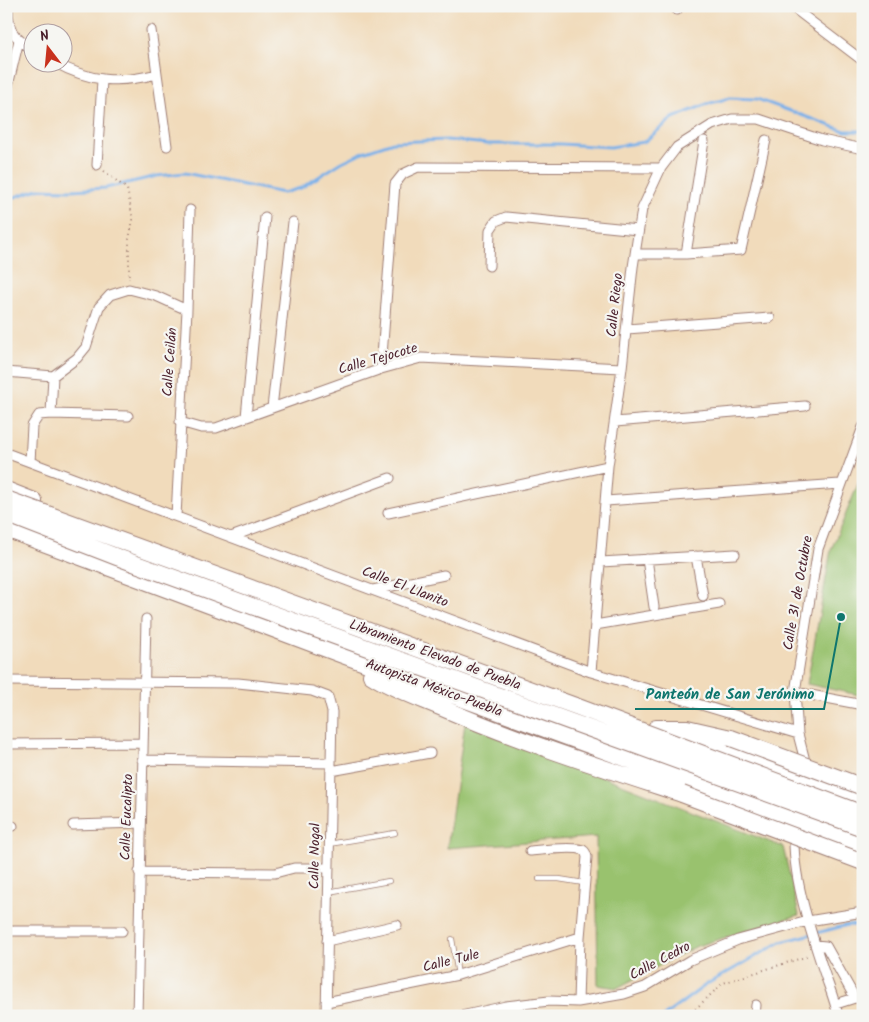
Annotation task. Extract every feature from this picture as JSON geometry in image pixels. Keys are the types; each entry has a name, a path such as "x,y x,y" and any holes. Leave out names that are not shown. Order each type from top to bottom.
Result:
{"highway":[{"path":"6,490 209,566 863,804"},
{"name":"Libramiento Elevado de Puebla","path":"6,499 863,814"},
{"name":"Libramiento Elevado de Puebla","path":"6,514 126,560 863,828"},
{"name":"Autopista México-Puebla","path":"6,529 340,654 863,845"},
{"path":"340,654 376,678 482,725 550,751 682,794 863,862"},
{"path":"656,728 687,728 731,738 863,787"}],"street":[{"path":"8,6 10,29 22,42"},
{"path":"791,6 863,61"},
{"path":"150,30 167,146"},
{"path":"6,94 9,69 19,40"},
{"path":"72,71 102,80 117,81 139,79 157,74"},
{"path":"100,167 102,80"},
{"name":"Calle Riego","path":"591,672 608,466 627,329 638,230 642,209 662,168 677,147 712,125 732,119 759,119 822,140 863,149"},
{"path":"636,254 686,254 741,250 766,140"},
{"path":"686,254 704,141"},
{"path":"381,369 395,184 403,174 418,167 662,168"},
{"name":"Calle Ceilán","path":"176,516 187,310 190,210"},
{"path":"246,417 265,217"},
{"path":"488,266 490,230 496,221 506,217 638,230"},
{"path":"272,408 293,222"},
{"path":"6,372 52,376 77,358 86,347 99,307 110,295 129,289 156,296 187,310"},
{"path":"627,329 770,318"},
{"name":"Calle Tejocote","path":"180,422 201,428 216,428 381,369 421,358 622,368"},
{"path":"51,414 52,376"},
{"path":"615,422 805,406"},
{"path":"30,462 33,423 39,415 128,416"},
{"name":"Calle 31 de Octubre","path":"804,757 798,734 795,692 818,549 840,484 862,431"},
{"name":"Calle El Llanito","path":"6,453 591,672 798,734"},
{"path":"388,513 608,466"},
{"path":"231,537 390,478"},
{"path":"606,501 840,484"},
{"path":"601,562 735,554"},
{"path":"696,556 703,596"},
{"path":"647,559 654,607"},
{"path":"373,590 444,575"},
{"path":"595,625 719,604"},
{"name":"Calle Eucalipto","path":"137,1016 146,619"},
{"path":"6,680 144,682"},
{"name":"Calle Nogal","path":"144,682 238,683 312,691 328,697 332,712 326,1016"},
{"path":"795,692 863,705"},
{"path":"6,744 143,743"},
{"path":"142,760 331,767 430,752"},
{"path":"73,825 140,823"},
{"path":"794,841 796,864 809,924 836,1004 838,1016"},
{"path":"530,851 561,848 582,849 587,857 580,937 578,1002"},
{"path":"139,872 276,873 294,868 329,868"},
{"name":"Calle Cedro","path":"461,1016 506,1006 541,1002 578,1002 624,994 646,987 690,960 738,940 863,912"},
{"path":"327,942 397,925"},
{"path":"6,931 122,931"},
{"name":"Calle Tule","path":"326,1002 458,975 580,937"},
{"path":"816,947 826,946 859,998 836,1004"},
{"path":"755,1016 756,1005"}],"lane":[{"path":"329,844 395,833"},
{"path":"539,879 584,882"},
{"path":"328,892 389,881"},
{"path":"452,939 458,975"}],"path":[{"path":"100,167 128,190 133,220 129,239 129,268"},
{"path":"688,1016 723,983 816,947"}],"green space":[{"path":"863,472 863,696 807,684 831,550"},
{"path":"465,723 783,847 799,915 697,946 617,988 598,985 596,837 447,848"}],"waterway":[{"path":"6,200 38,189 106,188 157,176 185,173 283,193 301,188 342,162 363,152 393,142 447,140 488,144 561,144 610,147 644,142 673,118 707,104 730,98 757,99 845,131 863,131"},
{"path":"664,1016 707,984 781,942 848,925 863,926"}],"place":[{"name":"Panteón de San Jerónimo","path":"841,617"}]}
